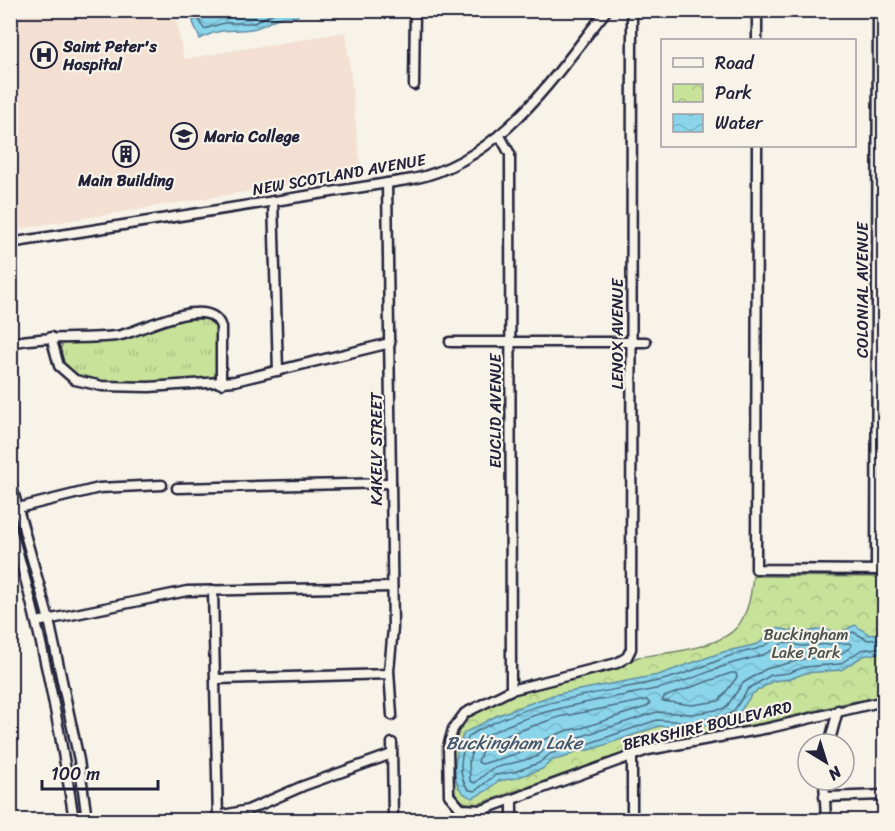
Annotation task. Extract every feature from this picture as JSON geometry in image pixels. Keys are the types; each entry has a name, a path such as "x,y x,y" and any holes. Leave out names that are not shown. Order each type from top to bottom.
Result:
{"street":[{"path":"414,86 415,10"},
{"name":"NEW SCOTLAND AVENUE","path":"10,243 387,183 420,177 449,168 480,151 500,136 607,10"},
{"name":"LENOX AVENUE","path":"627,657 632,644 632,10"},
{"path":"757,10 757,39"},
{"name":"COLONIAL AVENUE","path":"878,10 880,570"},
{"name":"EUCLID AVENUE","path":"500,136 510,154 511,690"},
{"path":"757,147 756,569 880,570"},
{"name":"KAKELY STREET","path":"387,183 392,587 389,674 392,715"},
{"path":"273,201 279,371"},
{"path":"10,343 51,337 118,336 174,315 211,315 217,319 221,327 221,384"},
{"path":"51,337 62,370 75,380 85,384 149,387 221,384 390,343"},
{"path":"450,342 646,342"},
{"path":"10,480 14,509 49,620 79,760 87,820"},
{"path":"177,488 391,483"},
{"path":"14,509 99,488 162,485"},
{"path":"10,525 37,622 57,715 74,820"},
{"path":"37,622 165,594 213,590 392,587"},
{"path":"213,590 217,679 218,818 248,810 303,786 392,754"},
{"name":"BERKSHIRE BOULEVARD","path":"627,657 608,665 511,690 479,704 459,719 450,738 447,760 447,788 451,798 459,807 479,810 632,755 768,728 885,701"},
{"path":"217,679 389,674"},
{"path":"832,732 838,710"},
{"path":"57,715 69,713"},
{"path":"392,743 393,820"},
{"path":"632,755 632,820"},
{"path":"65,763 79,760"},
{"path":"824,792 825,820"},
{"path":"824,797 885,795"},
{"path":"512,800 512,820"}],"shaded area":[{"name":"Maria College","path":"11,11 174,11 184,59 346,32 361,173 11,230"}],"green space":[{"path":"207,319 216,327 217,372 213,378 207,380 141,384 88,380 69,371 60,355 62,345 66,341 121,339 171,320"},
{"name":"Buckingham Lake Park","path":"753,576 884,577 884,697 850,702 740,729 646,746 478,804 460,799 452,784 451,764 455,741 468,717 496,701 515,695 610,671 638,657 690,649 717,640 737,627 741,621 749,603"}],"water":[{"path":"244,10 302,11 296,17 281,17 257,28 220,31 200,39 193,22 194,14 206,11 232,13"},
{"name":"Buckingham Lake","path":"855,625 870,635 884,631 884,652 863,656 841,670 806,673 789,679 773,681 752,694 737,716 727,722 691,728 659,726 553,760 542,769 516,778 498,781 488,790 473,798 464,794 459,787 455,770 458,750 464,733 498,715 553,695 658,675 723,652 758,644 777,628 802,633 821,629 841,632"}],"place":[{"name":"Saint Peter's Hospital","path":"44,55"},
{"name":"Maria College","path":"184,136"},
{"name":"Main Building","path":"126,154"}]}
